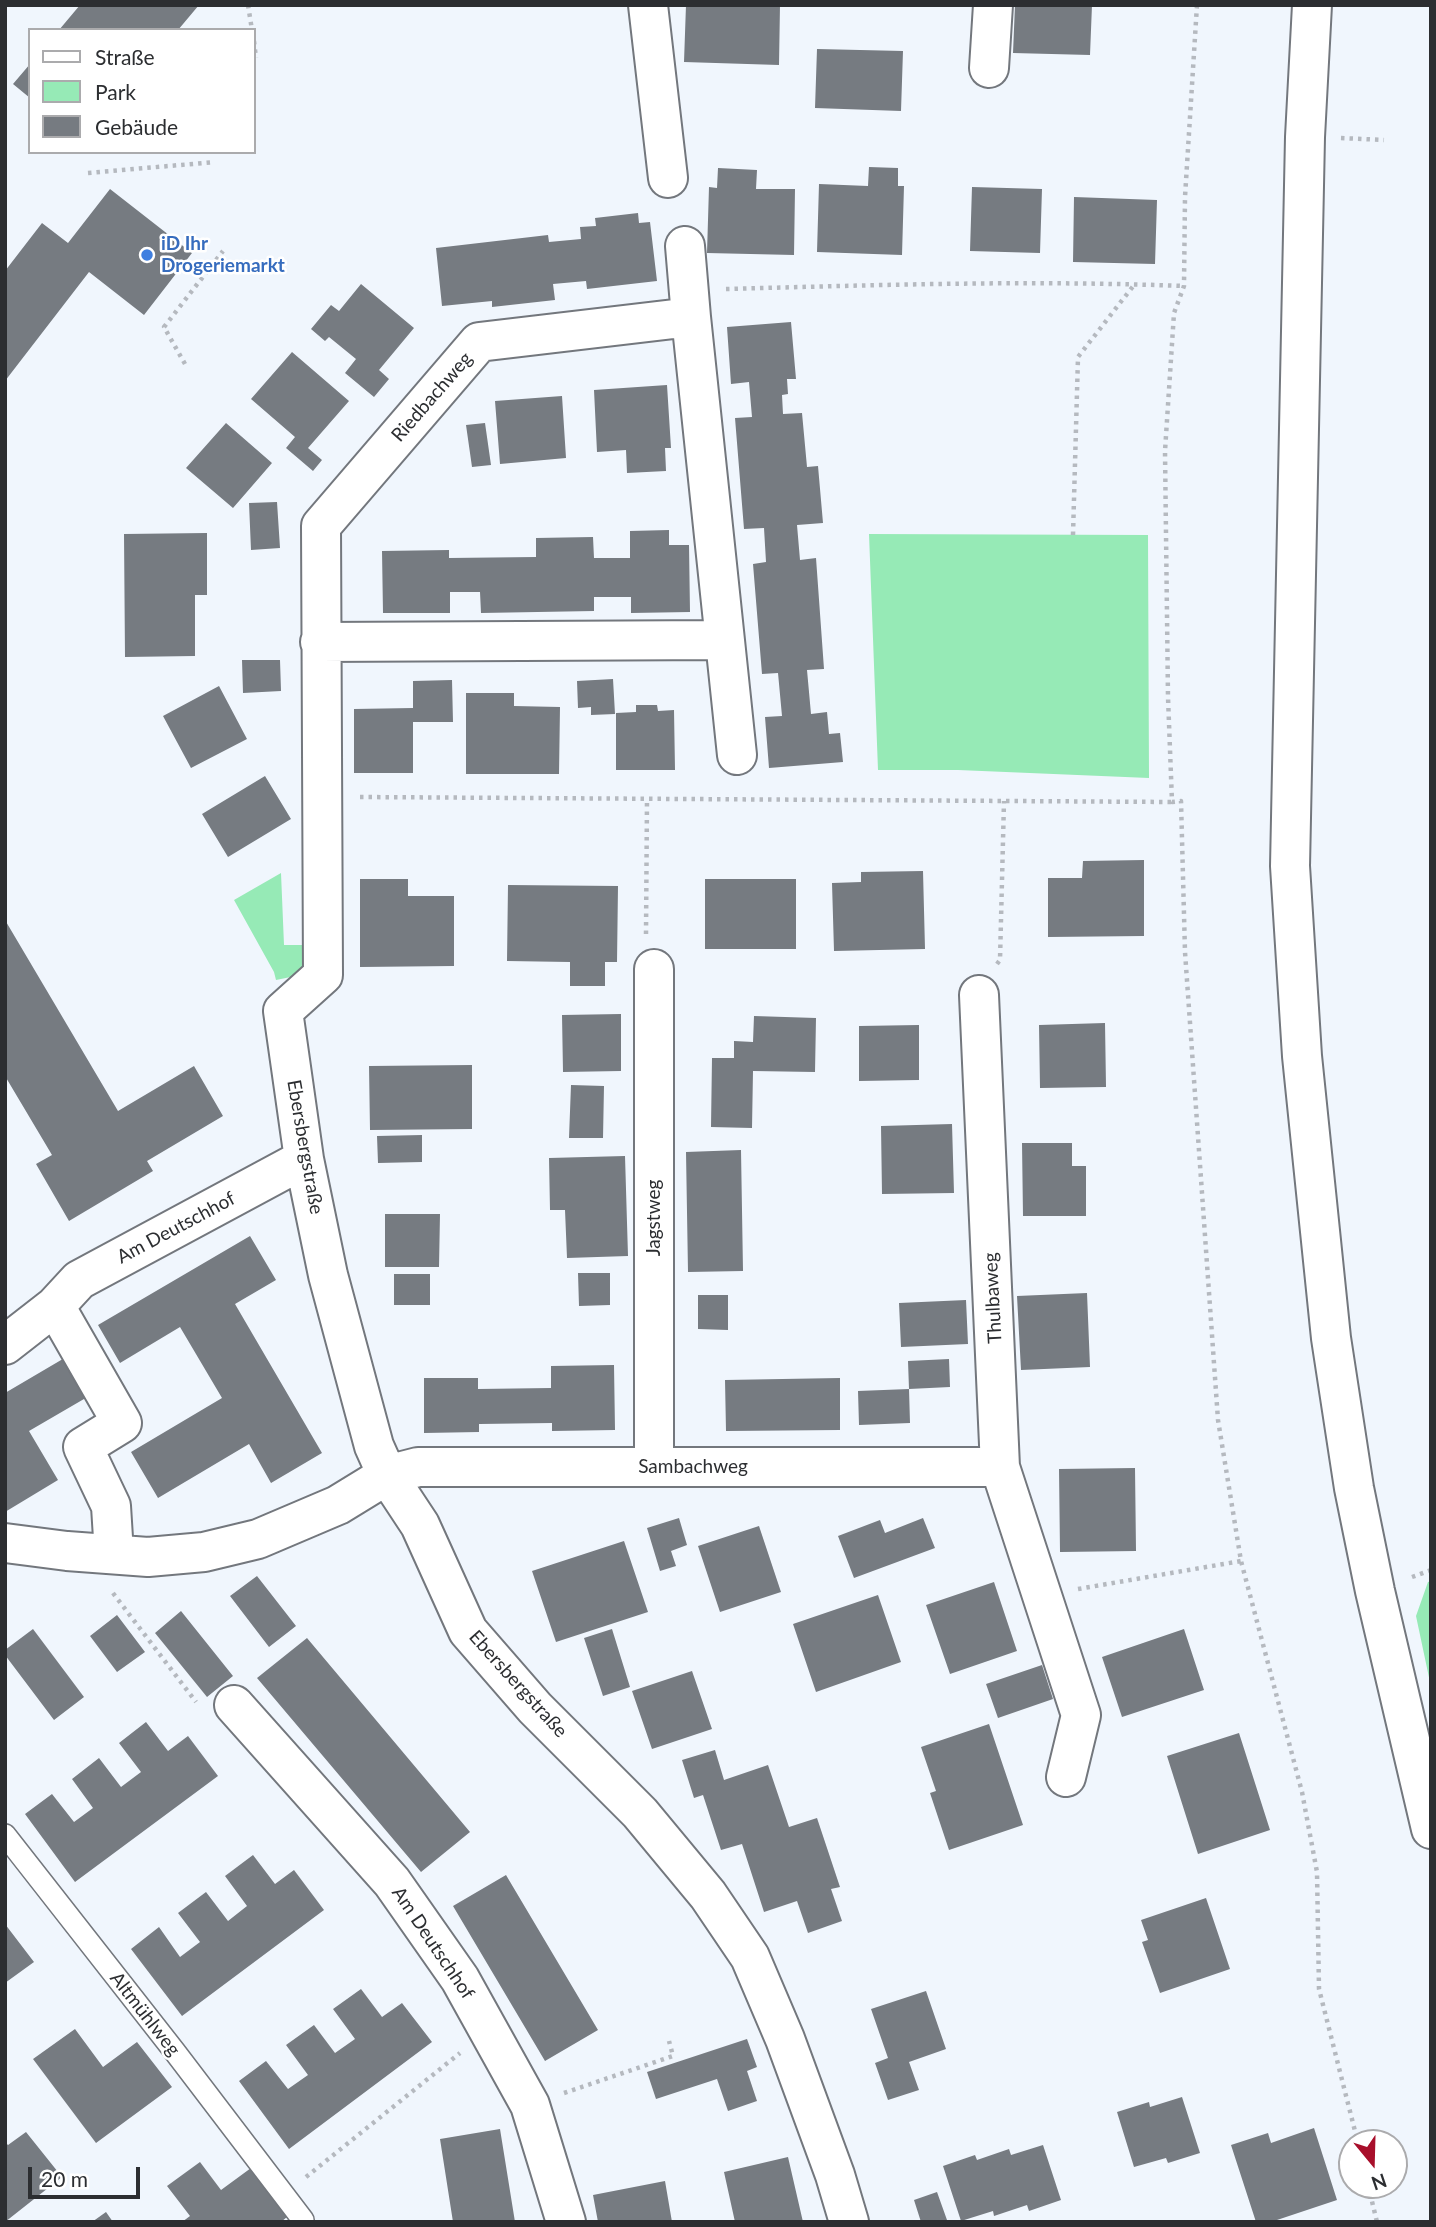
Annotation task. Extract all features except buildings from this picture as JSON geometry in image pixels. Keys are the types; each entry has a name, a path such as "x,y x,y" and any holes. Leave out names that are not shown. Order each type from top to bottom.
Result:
{"street":[{"path":"648,5 668,178"},
{"path":"989,68 993,5"},
{"path":"1312,5 1305,137 1290,866 1302,1056 1331,1338 1354,1488 1375,1591 1431,1829"},
{"path":"685,246 723,640 737,755"},
{"name":"Riedbachweg","path":"283,1011 323,975 321,526 479,342 691,304"},
{"path":"320,642 723,640"},
{"name":"Jagstweg","path":"654,969 654,1467"},
{"name":"Thulbaweg","path":"979,995 1000,1467 1081,1715 1066,1777"},
{"name":"Ebersbergstraße","path":"283,1011 304,1158 328,1275 374,1446 387,1475 419,1525 468,1631 535,1708 640,1813 708,1895 750,1956 785,2039 835,2175 849,2222"},
{"name":"Am Deutschhof","path":"5,1345 55,1306 79,1280 304,1158"},
{"path":"55,1306 122,1423 83,1447 111,1506 114,1554"},
{"name":"Sambachweg","path":"5,1543 148,1557 204,1552 258,1539 338,1505 387,1475 418,1466 1000,1467"},
{"name":"Am Deutschhof","path":"234,1705 391,1882 460,1979 530,2105 566,2222"}],"lane":[{"name":"Altmühlweg","path":"5,1835 303,2220"}],"path":[{"path":"248,5 252,28"},
{"path":"1172,802 1165,452 1174,313 1184,286 1185,197 1197,5"},
{"path":"256,52 257,58"},
{"path":"88,173 215,162"},
{"path":"185,364 164,327 223,251"},
{"path":"691,304 896,284 1184,286"},
{"path":"1073,535 1078,357 1134,284"},
{"path":"321,797 1181,801 1185,952 1218,1420 1241,1561 1302,1792 1317,1872 1319,1989 1354,2129"},
{"path":"647,799 646,953 654,969"},
{"path":"979,995 1000,960 1004,802"},
{"path":"114,1554 113,1595 212,1722 234,1705"},
{"path":"1043,1595 1241,1561"},
{"path":"283,2195 489,2030"},
{"path":"530,2105 673,2056 669,2041"},
{"path":"1371,2199 1377,2222"}],"green space":[{"path":"869,534 1148,535 1149,778 958,770 878,770"},
{"path":"281,873 284,945 310,945 315,972 276,980 234,900"},
{"path":"1431,1581 1431,1687 1416,1616 1428,1582"}],"place":[{"name":"iD Ihr Drogeriemarkt","path":"147,255"}]}
